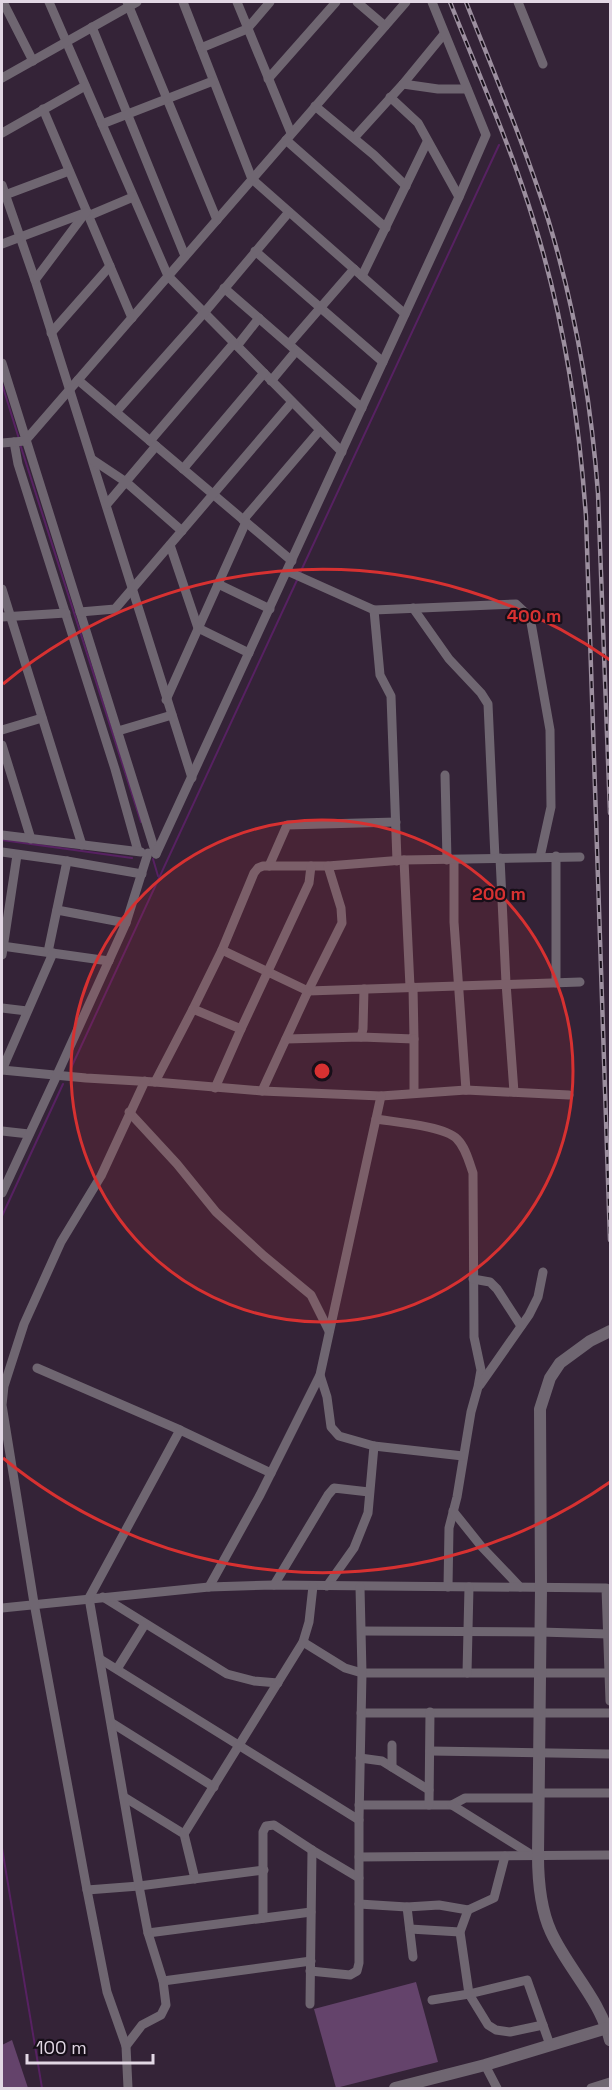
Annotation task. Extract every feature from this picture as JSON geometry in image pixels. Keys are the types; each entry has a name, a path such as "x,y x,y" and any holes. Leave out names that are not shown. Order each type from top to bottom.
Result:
{"street":[{"path":"3,2 33,61"},
{"path":"49,2 168,276 342,452"},
{"path":"183,2 252,179 405,314"},
{"path":"237,2 288,137 386,228"},
{"path":"201,48 247,29 270,2"},
{"path":"268,79 336,2"},
{"path":"357,2 384,26"},
{"path":"2,443 25,441 406,2"},
{"path":"2,1193 126,923 147,853 192,778 289,572 486,135 432,2"},
{"path":"518,2 543,64"},
{"path":"2,78 131,3 167,99 217,220"},
{"path":"92,27 185,256"},
{"path":"354,138 444,34"},
{"path":"102,124 213,81"},
{"path":"403,84 438,89 467,89"},
{"path":"2,133 85,86"},
{"path":"390,97 418,123 459,197"},
{"path":"315,106 406,186"},
{"path":"43,109 132,318"},
{"path":"271,381 320,308 358,272 386,228 427,142"},
{"path":"69,171 3,190 35,280 134,587 166,700 192,778"},
{"path":"2,244 133,197"},
{"path":"116,412 289,212"},
{"path":"35,280 87,214"},
{"path":"255,251 383,362"},
{"path":"51,333 110,266"},
{"path":"224,288 362,408"},
{"path":"107,504 126,482 153,443 260,318"},
{"path":"2,363 118,731 147,853"},
{"path":"183,469 264,374"},
{"path":"78,380 292,561"},
{"path":"80,612 115,609 292,402"},
{"path":"166,700 244,521 320,430"},
{"path":"14,442 18,464 66,613 147,853"},
{"path":"93,460 126,482 182,531"},
{"path":"170,545 198,628 249,653"},
{"path":"289,572 374,610 516,604 530,617 550,730 551,807 540,857"},
{"path":"218,584 270,609"},
{"path":"2,590 6,617 42,718 82,845"},
{"path":"413,608 449,659 481,693 488,704 514,1092"},
{"path":"374,610 380,675 391,696 396,822 411,987 414,1093"},
{"path":"6,617 66,613"},
{"path":"118,731 172,715"},
{"path":"2,730 42,718"},
{"path":"2,745 31,839"},
{"path":"445,775 466,1090"},
{"path":"269,866 287,825 396,822"},
{"path":"2,835 147,853"},
{"path":"2,852 142,874"},
{"path":"17,855 2,949 50,953 109,962"},
{"path":"556,856 556,983"},
{"path":"128,2088 126,2046 107,1992 87,1890 34,1603 4,1422 2,1405 4,1386 24,1324 61,1242 100,1176 129,1112 193,1010 258,868 401,861 580,857"},
{"path":"67,861 50,953 2,1070 262,1091 381,1096 466,1090 569,1095"},
{"path":"215,1088 240,1029 309,883 311,866"},
{"path":"262,1091 342,924 341,908 328,866"},
{"path":"57,910 126,923"},
{"path":"222,950 308,991 580,982"},
{"path":"361,1037 364,990"},
{"path":"2,1008 27,1011"},
{"path":"193,1010 240,1029"},
{"path":"286,1039 361,1037 414,1039"},
{"path":"209,1587 271,1473 320,1375 381,1096"},
{"path":"129,1112 177,1164 216,1212 315,1300 329,1331"},
{"path":"376,1119 432,1128 456,1137 464,1150 472,1173 474,1337 481,1370 449,1528 448,1587"},
{"path":"2,1131 29,1134"},
{"path":"478,1387 521,1326 538,1297 543,1272"},
{"path":"473,1279 490,1282 521,1326"},
{"path":"315,1300 334,1306"},
{"path":"395,2088 485,2065 550,2045 609,2034 590,1994 551,1933 543,1910 535,1855 540,1712 540,1409 550,1378 560,1363 590,1341 610,1331"},
{"path":"37,1368 180,1430 271,1473"},
{"path":"320,1375 327,1397 331,1427 339,1436 374,1446 463,1456"},
{"path":"126,2046 142,2025 161,2015 166,2005 163,1981 148,1933 88,1598 180,1430"},
{"path":"327,1586 354,1548 368,1513 374,1446"},
{"path":"274,1585 334,1488 369,1492"},
{"path":"453,1511 481,1546 520,1587"},
{"path":"2,1608 209,1587 274,1585 606,1588 610,1701"},
{"path":"184,1834 303,1642 309,1622 313,1586"},
{"path":"163,1981 310,1966 350,1975 357,1971 359,1963 359,1805 362,1713 360,1587"},
{"path":"467,1673 469,1587"},
{"path":"103,1597 227,1674 254,1681 278,1683"},
{"path":"117,1669 145,1624"},
{"path":"362,1631 608,1634"},
{"path":"303,1642 345,1668 362,1673 609,1673"},
{"path":"100,1659 359,1820"},
{"path":"429,1805 430,1712"},
{"path":"362,1713 610,1713"},
{"path":"112,1724 214,1787"},
{"path":"392,1745 392,1767"},
{"path":"430,1751 610,1754"},
{"path":"360,1758 373,1758 429,1790"},
{"path":"359,1805 452,1805 465,1798 610,1793"},
{"path":"124,1797 184,1834 195,1879"},
{"path":"452,1805 535,1855"},
{"path":"263,1918 263,1832 266,1826 274,1825 359,1878"},
{"path":"310,2004 312,1850"},
{"path":"359,1857 610,1855"},
{"path":"358,1904 407,1907 439,1905 468,1910 494,1898 505,1856"},
{"path":"87,1890 139,1886 264,1870"},
{"path":"407,1907 413,1957"},
{"path":"468,1910 460,1932 469,1994 488,2025 496,2030 510,2032 543,2025"},
{"path":"148,1933 311,1912"},
{"path":"410,1929 460,1932"},
{"path":"432,2000 469,1994 526,1980 550,2045"},
{"path":"485,2065 497,2088"},
{"path":"591,2088 610,2082"}],"shaded area":[{"path":"416,1982 438,2062 336,2088 314,2009"},
{"path":"12,2040 28,2088 2,2088 2,2045"}],"waterway":[{"path":"300,573 499,145"},
{"path":"2,384 19,439"},
{"path":"20,444 141,822"},
{"path":"71,1068 298,578"},
{"path":"2,840 132,858"},
{"path":"153,859 158,876"},
{"path":"2,1216 63,1084"},
{"path":"2,1848 42,2088"}],"railway":[{"path":"450,2 505,139 545,258 569,368 579,442 586,517 610,1240"},
{"path":"466,2 539,192 558,253 574,320 591,423 598,493 610,813"}]}
